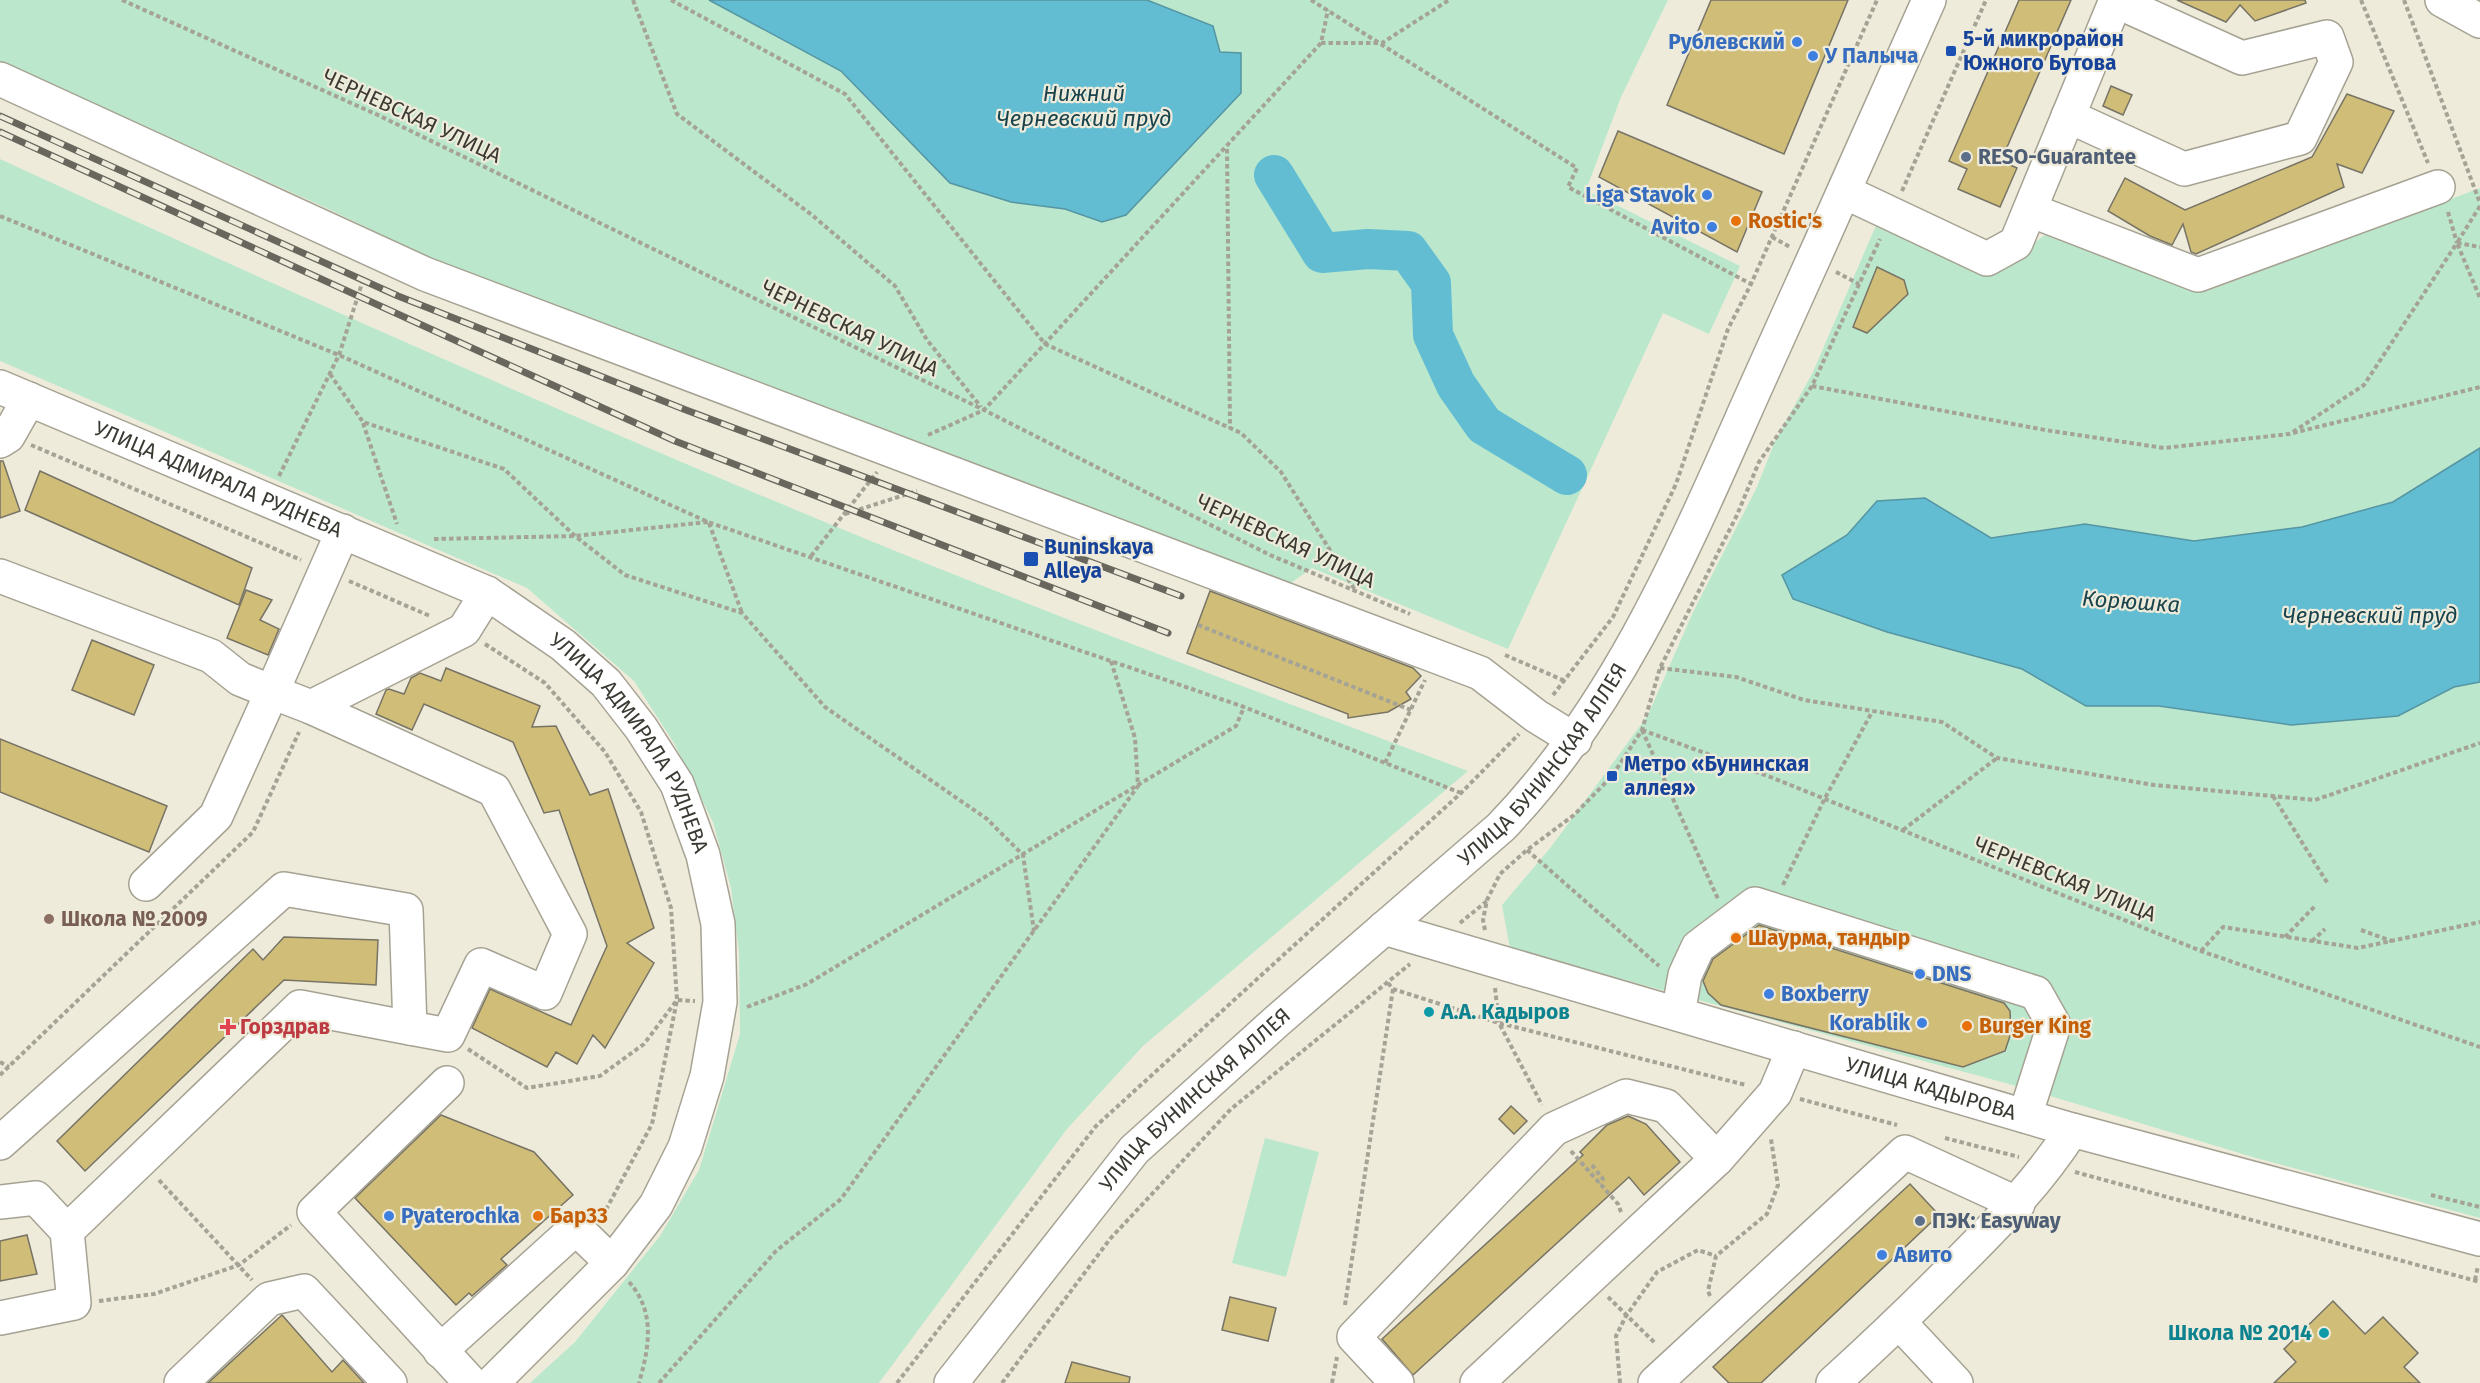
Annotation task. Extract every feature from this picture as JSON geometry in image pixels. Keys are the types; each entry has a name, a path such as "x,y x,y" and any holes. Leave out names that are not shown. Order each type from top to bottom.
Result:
{"street":[{"name":"УЛИЦА БУНИНСКАЯ АЛЛЕЯ","path":"951,1383 1134,1150 1501,827 1530,796 1575,740 1610,688 1642,632 1706,499 1929,0"},
{"path":"1845,192 1987,259 2016,243 2116,0 2242,58 2327,37 2336,62 2300,138 2184,169 2068,117"},
{"path":"2442,0 2480,21"},
{"path":"0,79 425,274 1480,673 1536,716 1575,740"},
{"path":"2030,210 2198,275 2438,187"},
{"path":"4,438 15,393"},
{"name":"УЛИЦА АДМИРАЛА РУДНЕВА","path":"15,393 487,593 563,645 606,683 641,728 677,784 703,855 718,924 720,1002 707,1076 685,1147 656,1205 612,1263 492,1383"},
{"path":"146,884 216,816 272,692 338,576 355,536"},
{"path":"0,576 211,656 240,679 311,707 494,790 570,934 545,993 480,964 448,1035 300,1006 67,1231"},
{"path":"311,707 464,630 487,593"},
{"path":"0,1143 284,889 406,910 410,1028"},
{"path":"1680,1000 1698,947 1755,904 2036,993 2054,1025 2025,1116"},
{"name":"УЛИЦА КАДЫРОВА","path":"1384,928 1491,959 1680,1000 1794,1048 2072,1130 2480,1239"},
{"path":"1477,1383 1717,1159 1776,1093 1794,1048"},
{"path":"447,1083 314,1212 471,1383"},
{"path":"1397,1383 1354,1337 1554,1129 1626,1096 1666,1106 1717,1159"},
{"path":"1833,1383 1899,1322 2018,1204 2049,1166 2072,1130"},
{"path":"1666,1373 1905,1152 2018,1204"},
{"path":"0,1202 36,1198 67,1231 74,1303 0,1318"},
{"path":"440,1351 576,1228 612,1263"},
{"path":"181,1383 269,1299 304,1291 390,1383"},
{"path":"1899,1322 1956,1383"}],"path":[{"name":"ЧЕРНЕВСКАЯ УЛИЦА","path":"122,0 380,116 984,410 1270,555 1410,615"},
{"path":"633,0 677,114 812,215 896,286 927,340 984,410 1321,44 1328,10"},
{"path":"671,0 845,94 1045,344 1241,433 1281,472 1362,600"},
{"path":"1311,0 1577,168 1568,187 1751,284"},
{"path":"1321,44 1382,43 1449,0"},
{"path":"1613,617 1676,484 1728,329 1751,284 1877,0"},
{"path":"1620,1249 1623,1218 1618,1204 1554,1129 1499,1023 1491,959 1483,920 1487,900 1500,874 1527,850 1574,815 1612,776 1642,729 1660,668 1737,515 1759,462 1812,386 1892,214 1986,0"},
{"path":"2361,0 2438,187 2457,243 2480,298"},
{"path":"2289,434 2364,385 2480,204 2404,0"},
{"path":"1227,148 1230,428"},
{"path":"0,216 339,355 708,522 1244,707 1461,793 1096,1126 897,1383"},
{"path":"2457,243 2480,247"},
{"path":"269,499 339,355 373,250"},
{"path":"330,374 363,422 398,529"},
{"path":"1812,386 2045,430 2164,448 2289,434 2480,387"},
{"path":"363,422 504,469 575,536 625,575 742,614"},
{"path":"4,438 464,630 545,684 605,752 641,812 671,908 677,1000 652,1124 601,1219 583,1235"},
{"path":"845,514 918,490"},
{"path":"425,540 575,536 708,522"},
{"path":"708,522 742,614 825,707 987,819 1023,855 1034,931"},
{"path":"338,576 355,536"},
{"path":"1198,625 1411,710"},
{"path":"1498,653 1564,681"},
{"path":"1385,763 1437,657"},
{"path":"660,1383 776,1251 841,1199 1138,786 1135,738 1111,661"},
{"path":"1660,668 1736,677 1804,700 1942,722 1997,758 2154,785 2315,800 2480,744"},
{"path":"677,1000 720,1002 749,1007 807,984 1236,726 1244,707"},
{"path":"1771,910 1825,798 1872,712"},
{"name":"ЧЕРНЕВСКАЯ УЛИЦА","path":"1642,729 1825,798 2201,951 2480,1047"},
{"path":"1642,729 1729,924"},
{"path":"1903,830 1997,758"},
{"path":"2273,796 2328,884"},
{"path":"1527,850 1680,1000"},
{"path":"2285,937 2315,906"},
{"path":"2201,951 2223,927 2358,948 2480,922"},
{"path":"2311,941 2325,929"},
{"path":"2361,930 2393,941"},
{"path":"1002,1383 1110,1239 1231,1109 1388,982"},
{"path":"1344,1313 1393,989"},
{"path":"448,1035 527,1088 600,1076 644,1044 677,1000"},
{"path":"0,1062 9,1067"},
{"path":"1720,1323 1708,1292 1716,1256 1767,1214 1778,1185 1767,1120 1776,1093"},
{"path":"141,1160 239,1265"},
{"path":"1592,1165 1603,1179 1599,1183"},
{"path":"74,1303 154,1294 239,1265 284,1229 314,1212"},
{"path":"1620,1383 1616,1336 1626,1316 1657,1272 1698,1250 1716,1256"},
{"path":"2475,1280 2480,1260"},
{"path":"612,1263 635,1288 649,1319 649,1350 639,1383"},
{"path":"1590,1277 1626,1316 1666,1373"},
{"path":"1332,1383 1338,1348"}],"green space":[{"path":"0,0 1668,0 1621,97 1586,190 1740,266 1709,334 1663,313 1508,649 1312,568 1284,588 957,457 460,272 322,206 0,61"},
{"path":"0,159 422,350 849,532 1157,654 1468,771 1143,1046 1067,1129 879,1383 530,1383 575,1342 660,1236 699,1170 740,1034 739,952 731,888 713,822 674,743 634,681 527,588 0,361"},
{"path":"2480,188 2480,1218 2256,1158 2020,1087 1510,949 1502,905 1551,847 1648,715 1693,612 1757,487 1775,441 1813,372 1880,216 1997,269 2045,235 2207,291"},
{"path":"1265,1138 1319,1152 1286,1277 1232,1263"}],"water":[{"name":"Нижний Черневский пруд","path":"709,0 1147,0 1213,26 1220,52 1241,53 1241,93 1126,215 1102,222 1065,209 1011,202 950,183 841,71"},
{"name":"Черневский пруд","path":"2480,448 2480,682 2454,687 2398,716 2291,725 2159,706 2086,706 2022,669 1887,632 1793,599 1782,575 1847,535 1877,501 1925,498 1991,538 2085,524 2194,541 2302,527 2393,502"}],"building":[{"path":"1711,0 1848,0 1784,154 1667,105"},
{"path":"2019,0 2071,0 2001,161 2017,168 2000,207 1958,189 1967,169 1949,161"},
{"path":"2177,0 2305,0 2306,3 2255,21 2240,5 2226,22"},
{"path":"2111,86 2132,95 2123,115 2103,106"},
{"path":"2347,94 2394,111 2362,173 2337,164 2344,187 2196,254 2191,252 2183,224 2172,245 2150,236 2108,211 2125,178 2185,210 2312,157"},
{"path":"1618,131 1762,192 1737,252 1599,177"},
{"path":"1877,267 1904,280 1908,294 1867,333 1853,327"},
{"path":"0,461 3,461 20,511 0,518"},
{"path":"40,471 252,568 239,605 25,510"},
{"path":"246,590 272,600 260,620 279,629 268,655 227,638"},
{"path":"1210,591 1413,668 1421,676 1406,692 1411,699 1388,712 1348,718 1348,714 1187,653"},
{"path":"92,640 154,665 134,715 72,690"},
{"path":"446,668 540,706 532,727 556,726 590,795 608,789 654,928 627,943 654,963 605,1048 593,1035 577,1064 556,1052 547,1067 472,1028 490,989 571,1025 607,946 559,810 544,813 513,742 424,704 412,730 376,714 386,690 404,694 411,678 420,673 441,681"},
{"path":"0,739 167,806 149,852 0,792"},
{"path":"1759,925 2004,1003 2010,1011 2011,1033 2005,1051 1963,1067 1721,1005 1708,993 1703,981 1713,959"},
{"path":"284,937 378,940 376,985 284,980 85,1171 57,1141 253,949 263,960"},
{"path":"1511,1106 1527,1121 1514,1134 1499,1119"},
{"path":"441,1115 534,1152 573,1195 501,1259 507,1265 472,1296 469,1293 456,1305 355,1198"},
{"path":"1628,1116 1646,1124 1680,1162 1644,1195 1629,1177 1413,1375 1382,1339 1583,1155 1580,1152 1607,1125"},
{"path":"1910,1184 1939,1215 1761,1383 1729,1383 1713,1367"},
{"path":"27,1235 37,1274 0,1281 0,1241"},
{"path":"1230,1297 1276,1308 1268,1341 1222,1330"},
{"name":"Школа № 2014","path":"2333,1301 2365,1334 2383,1317 2418,1353 2404,1367 2420,1383 2274,1383 2296,1362 2284,1349"},
{"path":"282,1315 332,1372 343,1360 364,1383 208,1383"},
{"path":"1072,1362 1130,1377 1129,1383 1065,1383"}],"waterway":[{"name":"Корюшка","path":"1274,175 1322,253 1368,249 1408,251 1431,283 1433,335 1456,385 1484,425 1567,475"}],"railway":[{"path":"0,116 398,296 686,410 1181,596"},
{"path":"0,132 675,441 1168,633"}],"place":[{"name":"Рублевский","path":"1797,42"},
{"name":"5-й микрорайон Южного Бутова","path":"1951,51"},
{"name":"У Палыча","path":"1813,56"},
{"name":"RESO-Guarantee","path":"1966,157"},
{"name":"Liga Stavok","path":"1707,195"},
{"name":"Rostic's","path":"1736,221"},
{"name":"Avito","path":"1712,227"},
{"name":"Buninskaya Alleya","path":"1031,559"},
{"name":"Метро «Бунинская аллея»","path":"1612,776"},
{"name":"Школа № 2009","path":"49,919"},
{"name":"Шаурма, тандыр","path":"1736,938"},
{"name":"DNS","path":"1920,974"},
{"name":"Boxberry","path":"1769,994"},
{"name":"А.А. Кадыров","path":"1429,1012"},
{"name":"Korablik","path":"1922,1023"},
{"name":"Burger King","path":"1967,1026"},
{"name":"Горздрав","path":"228,1027"},
{"name":"Pyaterochka","path":"389,1216"},
{"name":"Бар33","path":"538,1216"},
{"name":"ПЭК: Easyway","path":"1920,1221"},
{"name":"Авито","path":"1882,1255"},
{"name":"Школа № 2014","path":"2324,1333"}]}
